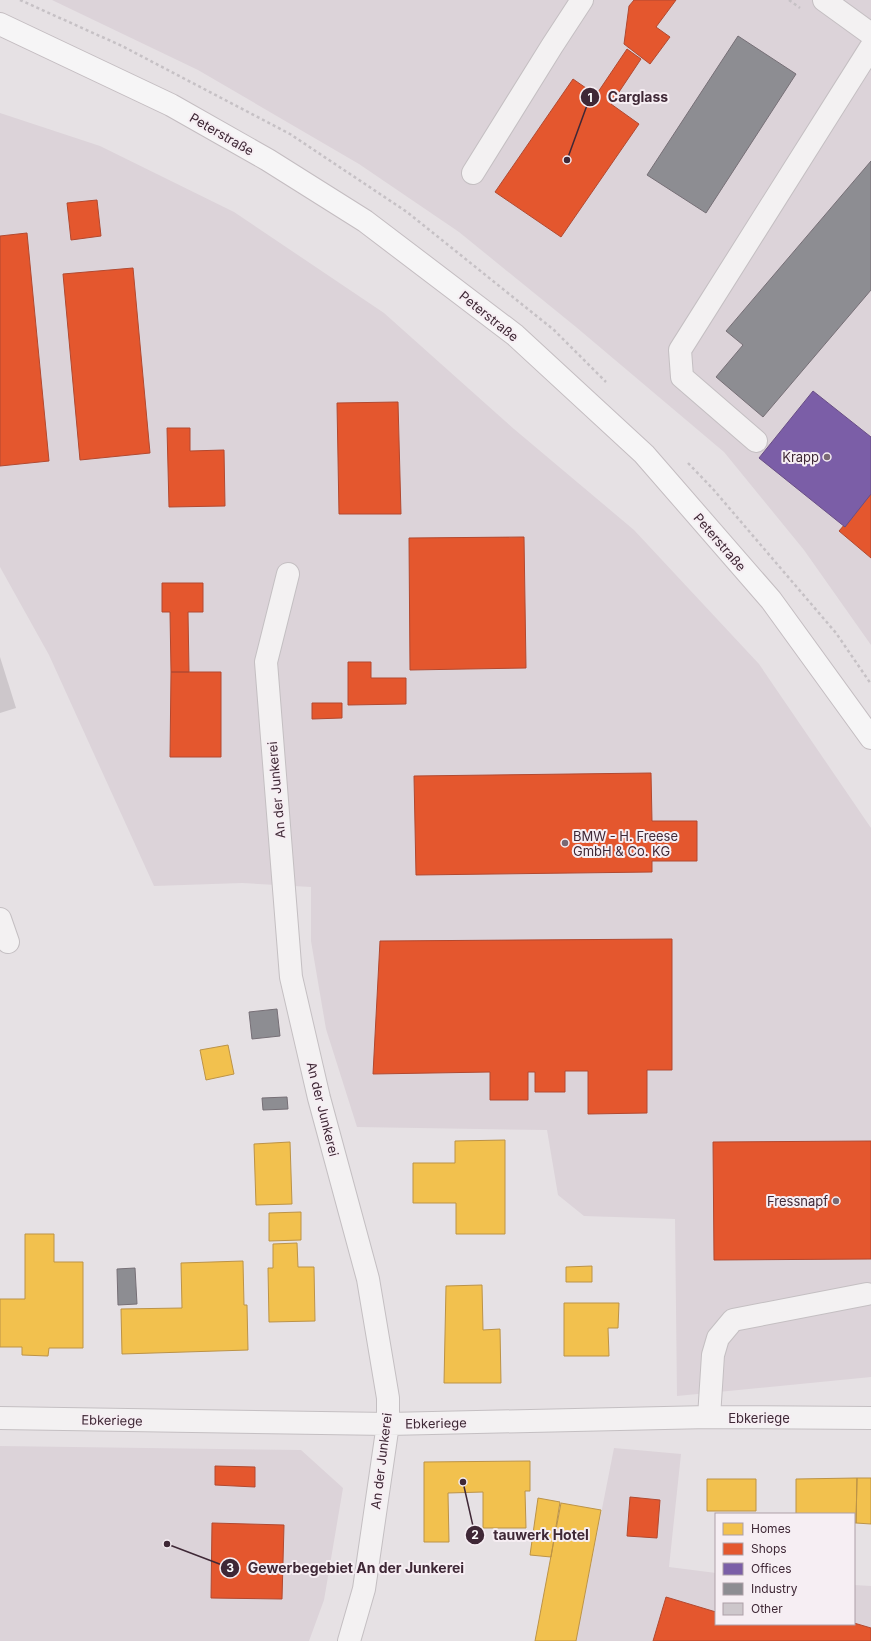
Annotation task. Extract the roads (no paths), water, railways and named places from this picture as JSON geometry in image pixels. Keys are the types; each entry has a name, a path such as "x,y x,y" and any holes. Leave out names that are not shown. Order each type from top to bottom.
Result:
{"main road":[{"name":"Peterstraße","path":"0,24 171,105 268,160 365,221 515,334 644,454 771,600 871,738"}],"street":[{"path":"473,173 582,0"},
{"path":"824,0 871,34"},
{"path":"756,441 682,377 680,350 871,46"},
{"name":"An der Junkerei","path":"288,574 266,662 292,977 319,1098 368,1279 388,1398 388,1424 364,1589 349,1641"},
{"path":"0,919 8,942"},
{"path":"710,1417 713,1355 718,1338 733,1320 867,1294"},
{"name":"Ebkeriege","path":"0,1418 388,1424 710,1417 871,1418"}],"place":[{"name":"Carglass","path":"567,160"},
{"name":"Krapp","path":"827,457"},
{"name":"BMW - H. Freese GmbH & Co. KG","path":"565,843"},
{"name":"Fressnapf","path":"836,1201"},
{"name":"tauwerk Hotel","path":"463,1482"},
{"name":"Gewerbegebiet An der Junkerei","path":"167,1544"}]}
